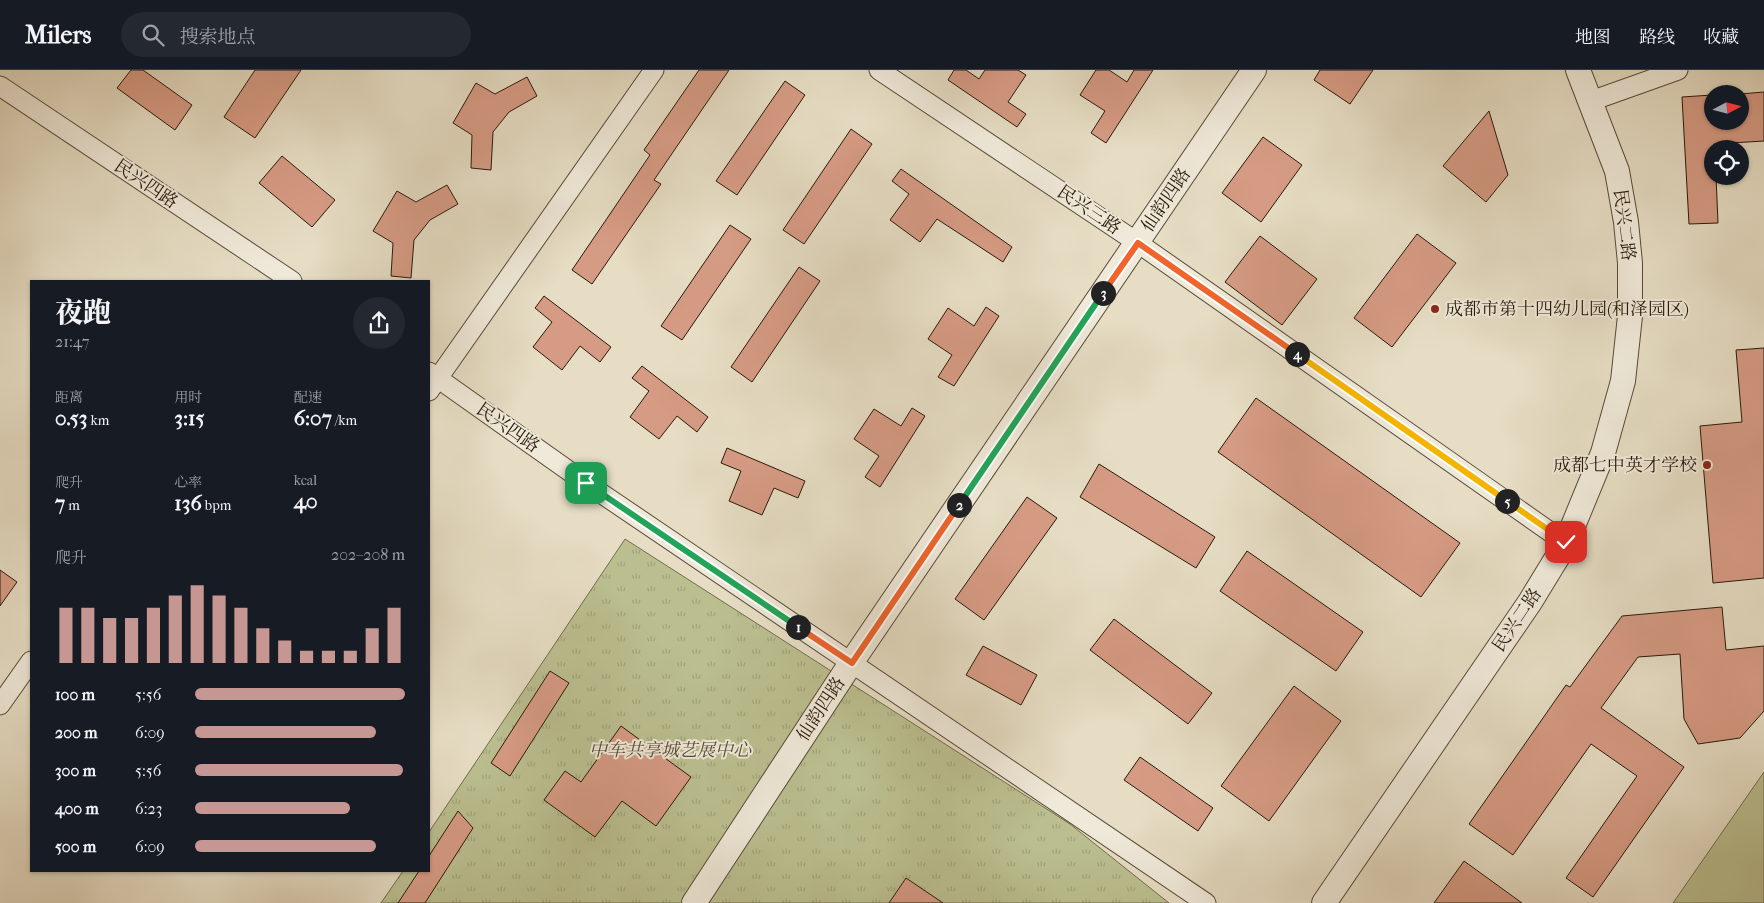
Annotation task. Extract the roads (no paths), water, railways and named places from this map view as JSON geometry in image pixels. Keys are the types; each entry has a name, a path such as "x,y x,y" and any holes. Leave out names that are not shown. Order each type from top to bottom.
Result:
{"street":[{"path":"432,381 654,70"},
{"name":"民兴三路","path":"879,70 1138,243 1566,542"},
{"name":"仙韵四路","path":"694,903 852,663 1254,70"},
{"name":"民兴二路","path":"1324,903 1530,602 1566,542 1603,452 1623,381 1630,316 1629,255 1617,171 1578,70"},
{"path":"1591,101 1678,70"},
{"name":"民兴四路","path":"0,86 291,280"},
{"name":"民兴四路","path":"432,381 586,483 1206,903"},
{"path":"0,705 30,662"}],"place":[{"name":"成都市第十四幼儿园(和泽园区)","path":"1435,309"},
{"name":"成都七中英才学校","path":"1707,465"}],"park label":[{"name":"中车共享城艺展中心","path":"670,750"}]}
